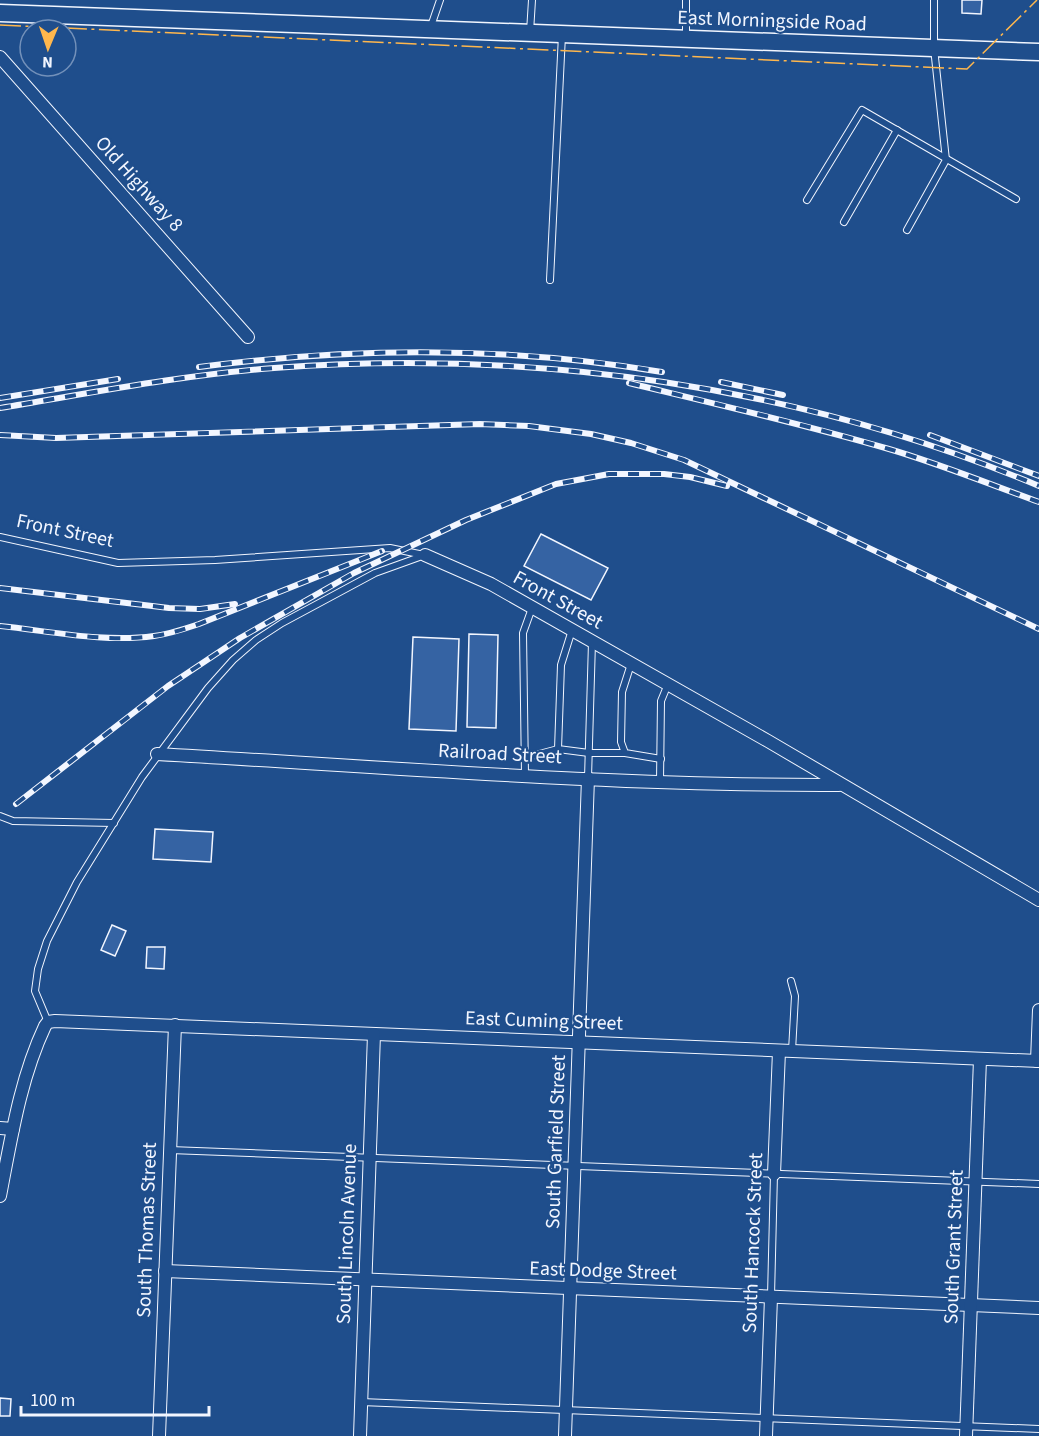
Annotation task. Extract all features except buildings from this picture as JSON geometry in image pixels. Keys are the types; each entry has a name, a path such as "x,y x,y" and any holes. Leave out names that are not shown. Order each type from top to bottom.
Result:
{"street":[{"name":"East Morningside Road","path":"0,13 1039,52"},
{"name":"Old Highway 8","path":"0,57 248,337"},
{"name":"Front Street","path":"425,555 468,573 631,663 1039,900"},
{"name":"Railroad Street","path":"158,754 588,778 762,785 840,785"},
{"name":"South Garfield Street","path":"565,1436 588,778"},
{"path":"1038,1061 1039,1010"},
{"name":"East Cuming Street","path":"48,1022 175,1025 1038,1061"},
{"path":"0,1197 13,1129 29,1067 39,1038 48,1022"},
{"name":"South Thomas Street","path":"159,1436 175,1025"},
{"name":"South Lincoln Avenue","path":"360,1436 374,1034"},
{"name":"South Hancock Street","path":"774,1174 779,1051"},
{"name":"South Grant Street","path":"966,1430 980,1059"},
{"path":"0,1128 13,1129"},
{"name":"East Dodge Street","path":"165,1271 1039,1308"},
{"name":"South Hancock Street","path":"766,1436 771,1297"}],"lane":[{"path":"430,29 440,0"},
{"path":"530,33 532,0"},
{"path":"686,0 686,39"},
{"path":"907,230 946,160 934,48 934,0"},
{"path":"550,280 562,35"},
{"path":"807,200 862,110 1016,199"},
{"path":"844,222 897,130"},
{"name":"Front Street","path":"0,537 118,563 215,560 390,548 425,555"},
{"path":"48,1022 35,991 38,969 47,941 77,882 114,823 158,754 208,688 233,660 256,640 282,623 375,573 425,555"},
{"path":"525,775 523,633 532,608"},
{"path":"558,749 561,665 572,630"},
{"path":"588,778 592,642"},
{"path":"625,753 621,742 622,692 631,663"},
{"path":"660,781 661,701 668,684"},
{"path":"524,758 558,749 589,753 625,753 661,759"},
{"path":"0,816 13,821 114,823"},
{"path":"791,981 795,996 792,1051"},
{"path":"170,1150 370,1156 1039,1184"},
{"name":"South Hancock Street","path":"771,1297 774,1174"},
{"path":"361,1402 767,1418 966,1430 1039,1429"}],"railway":[{"path":"199,367 314,356 430,352 547,357 662,372"},
{"path":"0,408 171,380 274,368 372,363 469,364 567,370 664,382 760,399 854,422 948,451 1039,486"},
{"path":"0,398 118,379"},
{"path":"721,382 783,395"},
{"path":"629,383 889,449 1039,502"},
{"path":"0,435 56,438 480,424 529,426 591,434 631,443 684,460 1039,629"},
{"path":"930,435 1039,476"},
{"path":"16,804 168,686 240,638 354,573 466,520 556,484 609,474 664,474 690,477 727,486"},
{"path":"0,626 77,636 135,638 160,635 199,624 382,551"},
{"path":"0,588 169,608 200,609 235,604"}],"power":[{"path":"0,25 967,69 1037,0"}]}
